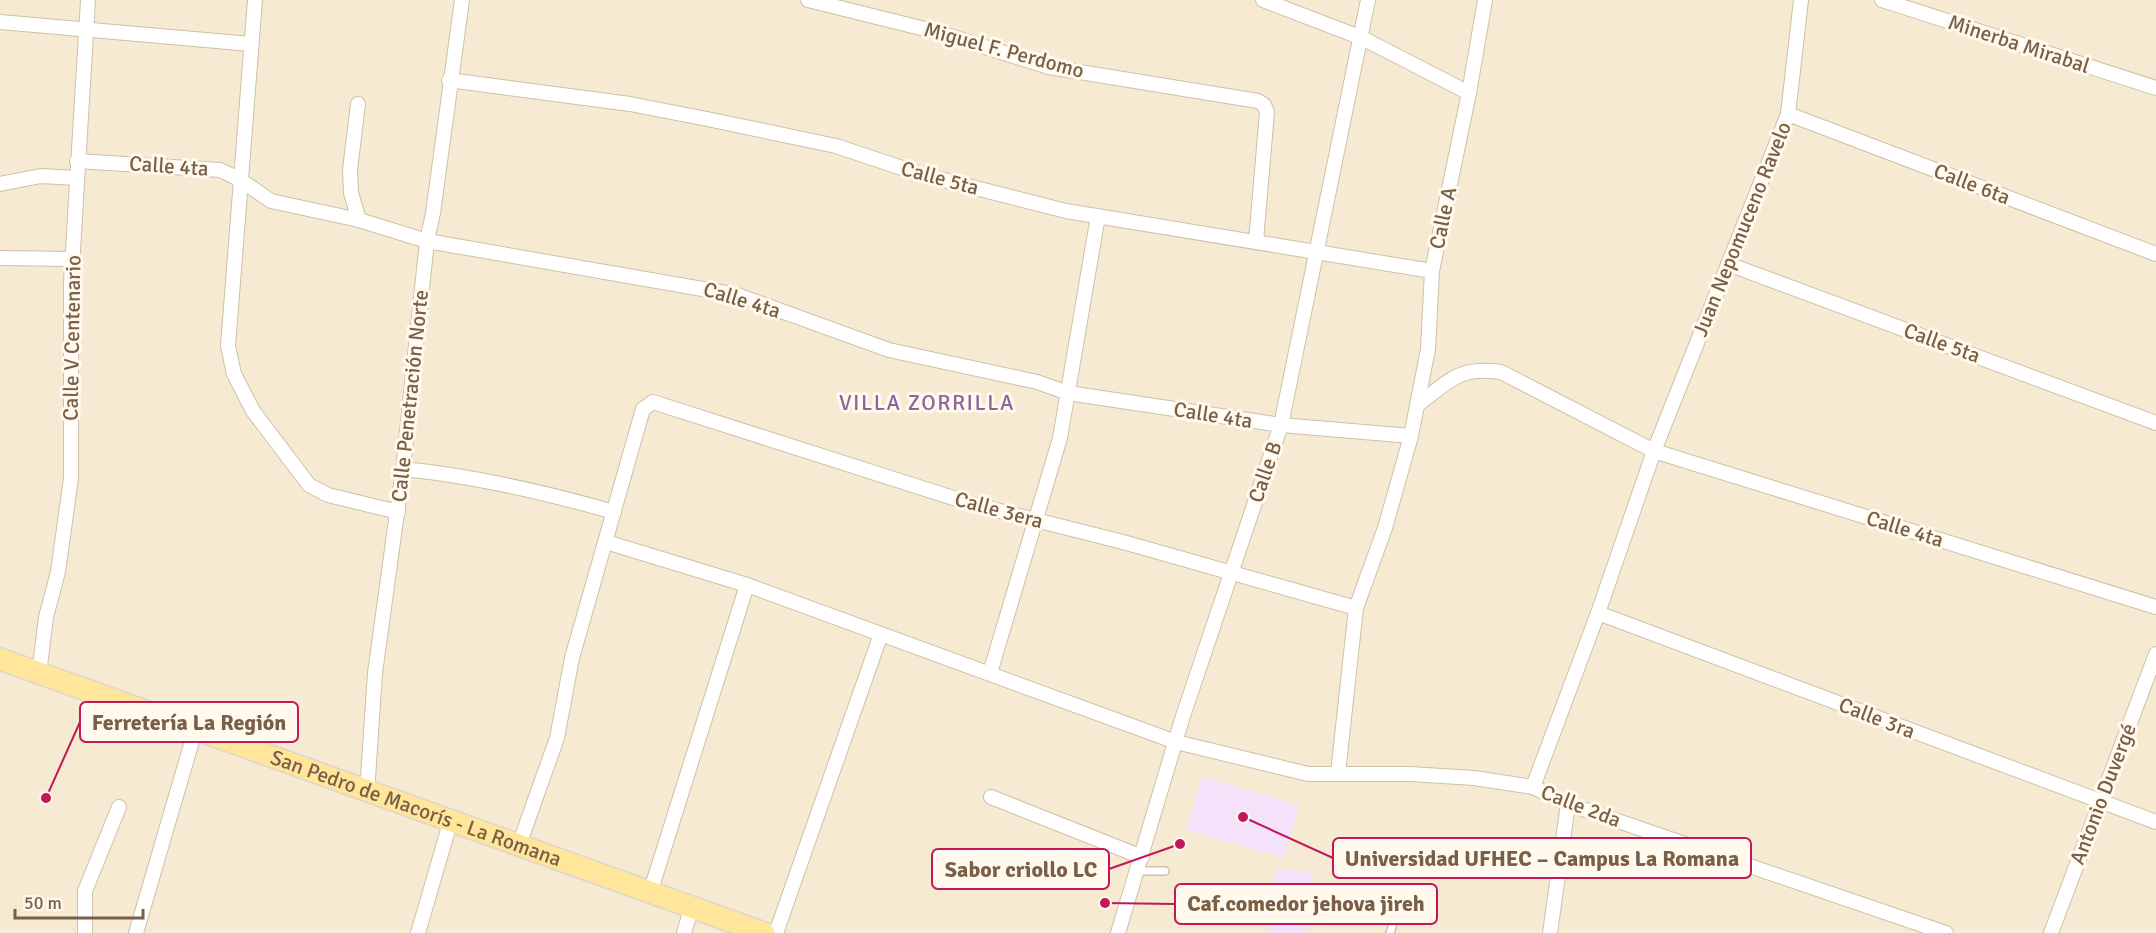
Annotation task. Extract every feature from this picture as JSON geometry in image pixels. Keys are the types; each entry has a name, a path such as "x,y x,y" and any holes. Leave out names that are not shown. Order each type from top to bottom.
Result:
{"main road":[{"name":"San Pedro de Macorís - La Romana","path":"0,659 367,793 764,933"}],"street":[{"name":"Calle V Centenario","path":"39,674 46,617 58,572 71,478 73,259 88,0"},
{"path":"255,0 239,179 228,346 234,374 254,411 309,486 328,495 398,512"},
{"name":"Calle Penetración Norte","path":"367,793 375,673 398,512 427,241 433,213 449,80 462,0"},
{"name":"Miguel F. Perdomo","path":"808,0 937,32 1049,67 1258,101 1264,105 1267,112 1256,241"},
{"path":"1263,0 1362,38 1469,93"},
{"name":"Calle B","path":"1118,933 1230,572 1281,425 1368,0"},
{"name":"Calle A","path":"1338,773 1356,608 1385,528 1411,436 1428,349 1432,271 1469,93 1485,0"},
{"name":"Juan Nepomuceno Ravelo","path":"1533,787 1598,613 1654,451 1788,114 1801,0"},
{"name":"Minerba Mirabal","path":"1882,0 2156,88"},
{"path":"0,22 251,44"},
{"name":"Calle 5ta","path":"449,80 630,104 836,146 920,174 1066,211 1316,250 1432,271"},
{"path":"358,104 350,170 351,193 360,220"},
{"name":"Calle 6ta","path":"1788,114 2156,254"},
{"name":"Calle 4ta","path":"77,161 219,170 239,179 272,201 360,220 427,241 737,295 889,350 1037,382 1068,393 1281,425 1411,436"},
{"path":"0,184 41,176 76,177"},
{"path":"990,673 1060,438 1098,216"},
{"path":"0,258 73,259"},
{"name":"Calle 5ta","path":"1728,264 2156,423"},
{"name":"Calle 4ta","path":"1417,405 1461,372 1482,369 1501,372 1654,451 2156,608"},
{"name":"Calle 3era","path":"614,512 643,409 647,405 660,402 972,504 1230,572 1356,608"},
{"path":"403,469 446,473 520,487 614,512 572,658 557,738 519,845"},
{"name":"Calle 2da","path":"606,542 747,585 1176,742 1308,774 1474,778 1533,787 1568,804 1946,933"},
{"path":"650,893 747,585"},
{"name":"Calle 3ra","path":"1598,613 2100,803 2156,822"},
{"path":"777,933 881,634"},
{"name":"Antonio Duvergé","path":"2051,933 2156,654"},
{"path":"136,933 195,730"},
{"path":"991,796 1142,857"},
{"path":"1550,933 1568,804"},
{"path":"85,933 85,891 119,807"},
{"path":"418,933 450,822"},
{"path":"684,933 692,906"}],"lane":[{"path":"1137,871 1165,871"},
{"path":"1390,933 1402,895"}],"shaded area":[{"path":"0,0 2156,0 2156,933 0,933"},
{"path":"1202,777 1299,805 1284,858 1186,830"},
{"path":"1277,868 1313,872 1306,933 1269,933"}],"place":[{"name":"Ferretería La Región","path":"46,798"},
{"name":"Universidad UFHEC – Campus La Romana","path":"1243,817"},
{"name":"Sabor criollo LC","path":"1180,844"},
{"name":"Caf.comedor jehova jireh","path":"1105,903"}],"district":[{"name":"VILLA ZORRILLA","path":"927,402"}]}
